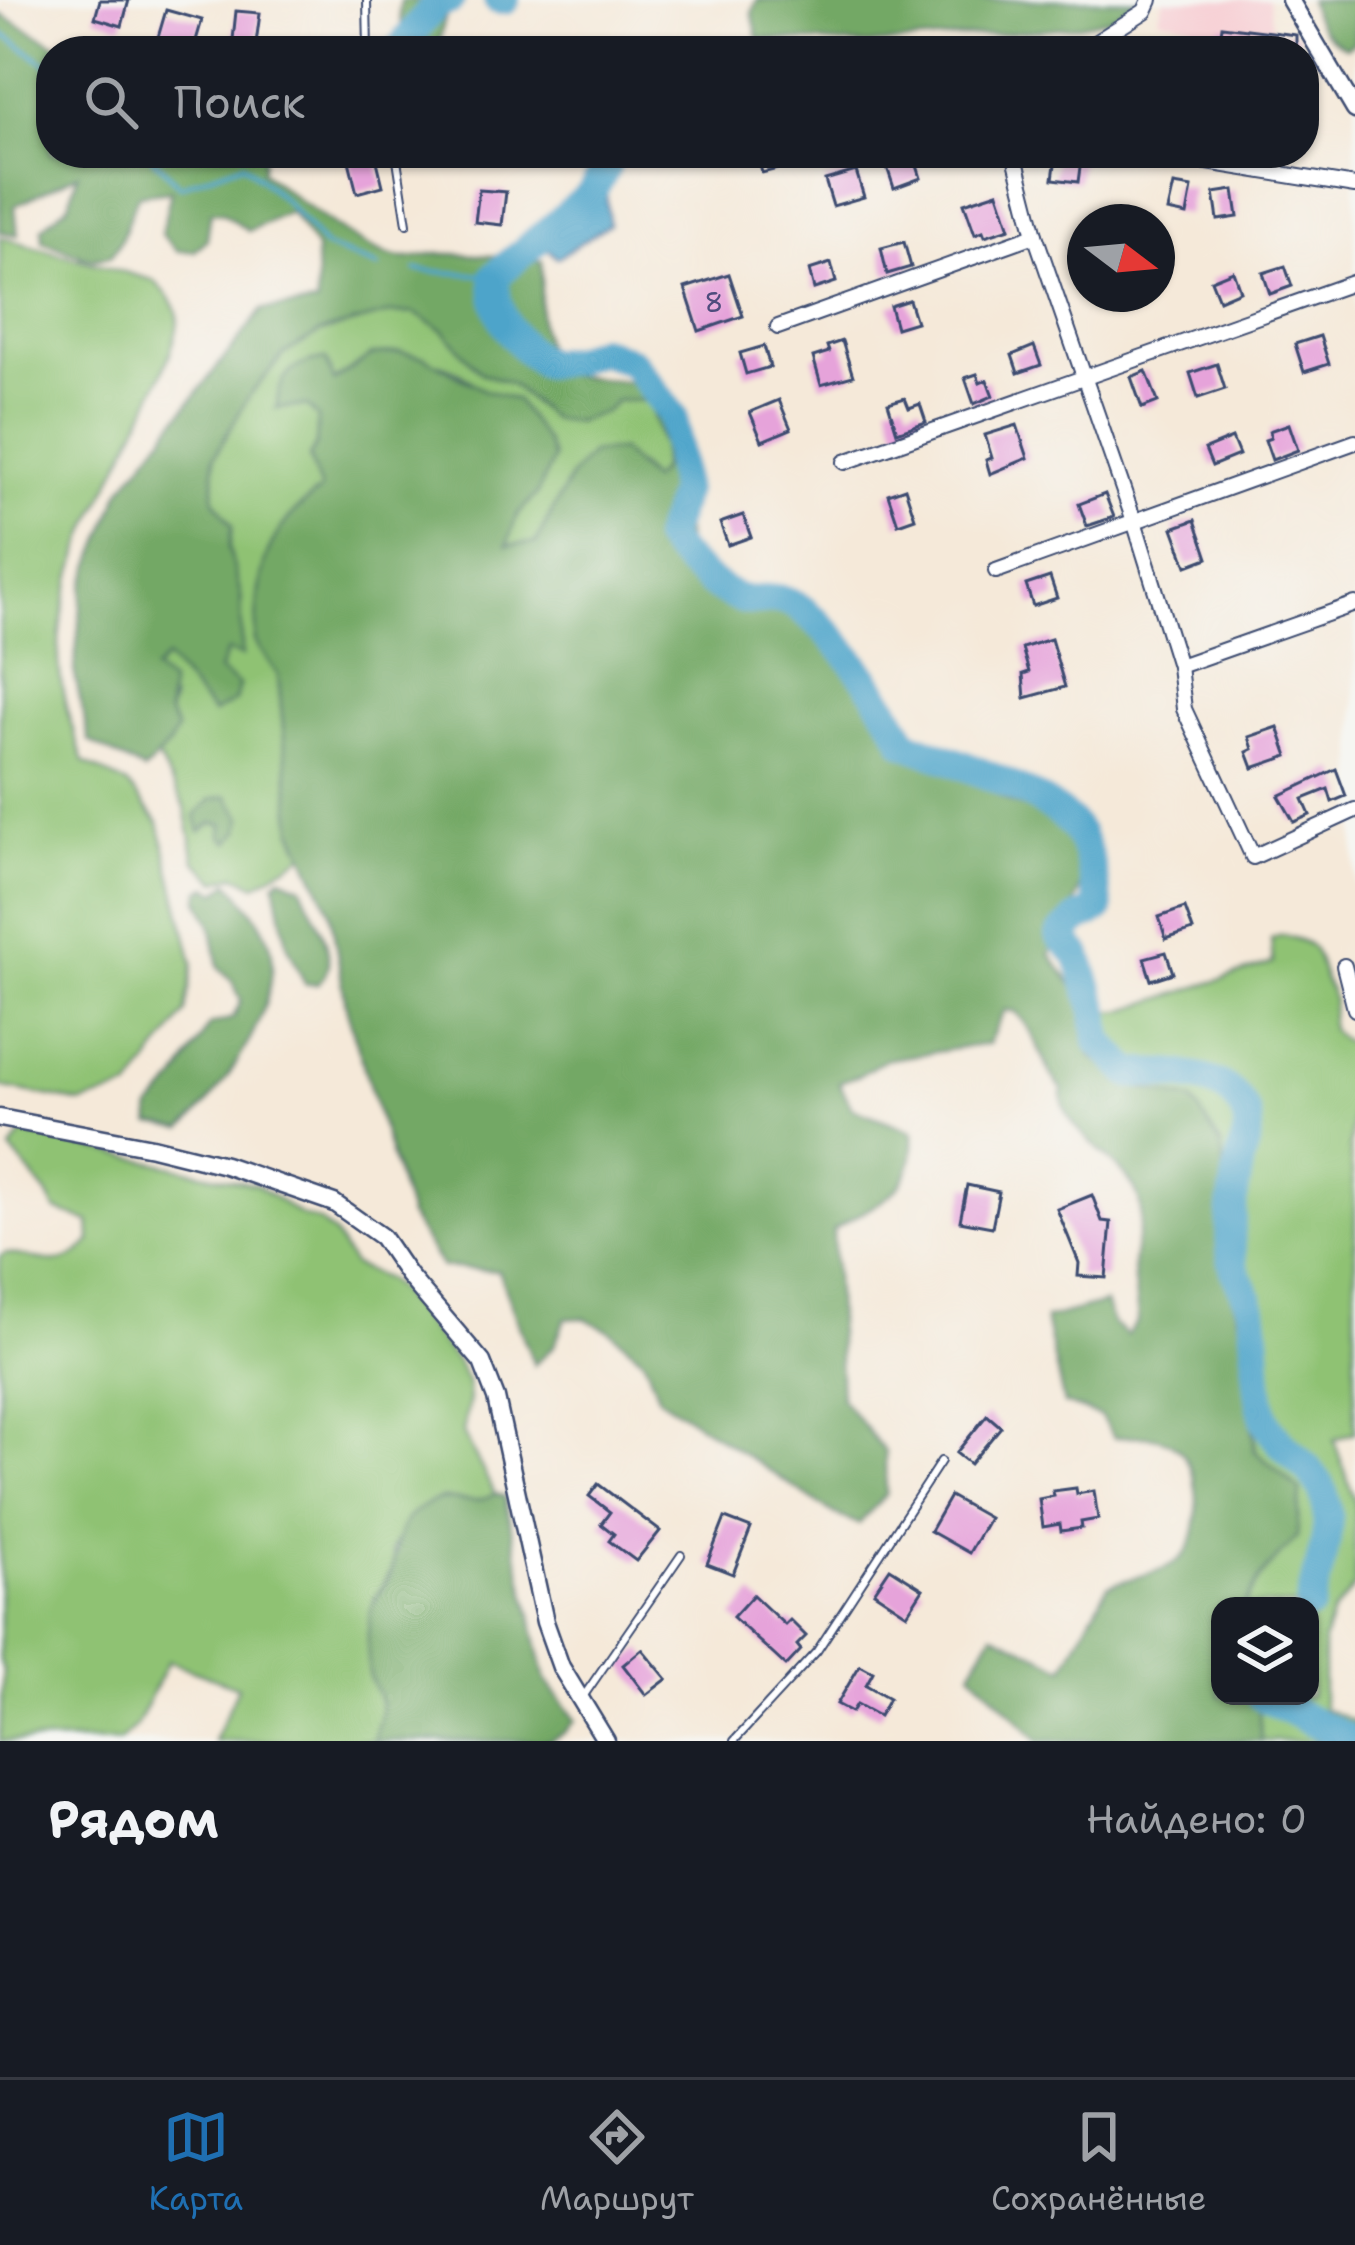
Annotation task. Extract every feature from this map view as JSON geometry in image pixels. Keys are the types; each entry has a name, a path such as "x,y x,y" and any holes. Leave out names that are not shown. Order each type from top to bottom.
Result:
{"street":[{"path":"1105,36 1145,10 1150,0"},
{"path":"1290,0 1311,36"},
{"path":"1319,49 1355,110"},
{"path":"1018,168 1035,235 1179,666 1184,709 1253,857 1355,810"},
{"path":"1244,168 1355,186"},
{"path":"778,327 1035,235"},
{"path":"845,462 1355,282"},
{"path":"996,571 1355,442"},
{"path":"1179,666 1355,604"},
{"path":"1344,966 1355,1009"},
{"path":"0,1118 225,1165 334,1203 382,1237 482,1362 496,1398 545,1622 562,1667 606,1741"}],"lane":[{"path":"367,0 368,36"},
{"path":"398,168 406,224"},
{"path":"734,1741 817,1651 941,1461"},
{"path":"580,1700 681,1555"}],"shaded area":[{"path":"1164,0 1268,0 1273,31 1298,36 1189,36 1192,25 1158,18"}],"green space":[{"path":"401,0 450,0 440,36 398,36 402,30"},
{"path":"757,0 1137,0 1109,19 979,36 758,36 752,12"},
{"path":"1309,0 1355,0 1355,42 1346,47 1326,34"},
{"path":"0,14 40,36 36,36 36,168 262,168 331,223 388,255 459,254 542,261 540,323 551,373 649,384 671,442 686,543 719,575 809,625 888,693 889,733 1010,802 1057,820 1080,849 1081,886 1067,927 1050,954 1080,995 1091,1056 1130,1085 1192,1100 1221,1145 1227,1196 1222,1260 1243,1332 1255,1451 1300,1490 1297,1537 1249,1597 1211,1597 1211,1705 1256,1705 1261,1741 1039,1741 971,1671 993,1633 1064,1667 1108,1586 1179,1560 1196,1521 1192,1471 1177,1448 1155,1437 1114,1438 1100,1416 1064,1404 1045,1319 1105,1303 1113,1324 1127,1335 1138,1321 1133,1265 1141,1211 1128,1179 1070,1118 1062,1089 1015,1012 1005,1010 988,1044 884,1060 839,1082 852,1108 913,1131 913,1153 902,1183 833,1230 841,1398 885,1452 886,1494 859,1524 834,1514 659,1398 644,1359 609,1330 584,1318 565,1319 554,1346 534,1365 498,1271 442,1267 409,1216 347,1011 330,911 293,830 278,675 255,642 267,556 286,522 321,490 309,457 316,445 318,417 307,406 277,408 280,387 305,363 326,359 334,381 372,355 401,352 425,357 484,390 516,400 553,459 537,494 517,515 507,545 536,543 571,476 591,453 620,450 651,480 662,468 662,446 649,401 617,400 605,412 576,422 552,419 510,383 481,373 443,330 414,313 391,313 321,332 284,354 249,396 214,457 214,499 232,526 229,549 241,596 242,656 227,651 219,671 239,685 235,701 213,713 166,658 154,671 170,683 168,714 177,730 144,771 89,741 74,671 83,587 121,490 262,310 317,304 316,249 290,212 248,231 222,213 211,212 207,239 195,251 177,251 161,234 171,191 139,195 111,256 90,259 43,241 42,228 69,204 78,174 15,206 18,235 0,232"},
{"path":"0,237 153,280 172,301 178,317 168,360 80,551 64,607 59,655 67,709 84,762 128,785 159,823 193,963 186,1012 131,1089 82,1103 0,1087"},
{"path":"391,313 414,313 443,330 481,373 510,383 552,419 617,400 649,400 662,446 662,468 651,480 638,465 571,476 535,544 506,545 517,515 537,494 486,398 449,367 424,361 368,364 333,382 331,370 277,408 307,406 319,417 316,445 309,457 322,490 302,505 275,538 262,575 255,641 278,675 293,830 304,855 256,885 236,875 217,881 195,860 185,807 157,757 170,744 172,701 153,671 166,658 213,713 227,651 241,655 241,596 229,549 232,526 214,499 214,457 249,396 284,354 321,332"},
{"path":"227,796 242,817 240,830 229,842 222,836 223,824 212,823 200,831 195,815 212,799"},
{"path":"281,877 302,886 324,935 328,961 318,984 305,984 287,944 275,883"},
{"path":"229,882 256,916 271,946 266,1001 244,1050 199,1113 183,1129 151,1124 150,1110 177,1080 209,1025 233,1018 241,1001 233,982 219,967 211,924 199,900 200,891 208,887 218,892"},
{"path":"1282,935 1302,941 1316,953 1332,996 1331,1027 1350,1044 1355,1062 1350,1146 1355,1208 1355,1432 1334,1440 1355,1502 1355,1586 1332,1614 1323,1641 1323,1708 1355,1722 1355,1741 1261,1741 1256,1705 1319,1705 1319,1597 1249,1597 1296,1537 1256,1452 1243,1332 1222,1260 1227,1196 1192,1100 1130,1085 1091,1056 1086,1012 1122,1011 1273,963 1271,939"},
{"path":"22,1133 256,1185 302,1216 319,1221 334,1234 353,1265 386,1279 458,1364 469,1399 463,1433 495,1494 478,1503 441,1498 401,1533 392,1549 393,1567 374,1598 370,1678 382,1713 375,1741 214,1741 238,1687 168,1661 136,1726 120,1741 0,1741 0,1256 62,1261 91,1241 90,1222 55,1210 11,1150"},
{"path":"504,1496 546,1680 576,1720 548,1741 375,1741 381,1706 369,1673 369,1622 371,1608 391,1572 400,1531 416,1511 435,1501 476,1500"}],"water":[{"path":"590,185 606,191 609,224 557,258 547,248 546,224 574,194"}],"building":[{"path":"100,0 129,0 122,26 95,18"},
{"path":"166,10 202,20 197,36 158,36"},
{"path":"236,11 260,13 257,36 233,36"},
{"path":"1222,26 1296,35 1296,36 1221,36"},
{"path":"351,168 379,168 383,186 357,193"},
{"path":"887,168 918,168 921,178 894,188"},
{"path":"1054,168 1080,168 1078,182 1053,179"},
{"path":"856,171 864,197 833,206 825,180"},
{"path":"1174,185 1192,188 1187,215 1175,212 1175,204 1170,204"},
{"path":"479,190 506,192 502,225 475,222"},
{"path":"1234,190 1238,217 1218,220 1214,193"},
{"path":"998,192 1010,228 985,236 983,231 975,234 964,203"},
{"path":"904,242 911,267 887,274 881,248"},
{"path":"831,263 836,282 814,289 809,270"},
{"path":"1285,266 1292,286 1270,294 1263,273"},
{"path":"1233,271 1240,291 1219,300 1211,280"},
{"path":"729,274 743,316 699,331 685,288"},
{"path":"909,300 916,322 896,328 890,306"},
{"path":"1320,336 1329,364 1304,372 1295,344"},
{"path":"842,341 853,376 821,385 813,357"},
{"path":"764,346 770,367 746,374 740,353"},
{"path":"1034,346 1041,365 1018,373 1012,355"},
{"path":"1217,364 1225,389 1198,398 1190,373"},
{"path":"1146,371 1158,402 1142,408 1131,377"},
{"path":"977,374 980,383 987,380 993,396 974,404 965,378"},
{"path":"905,398 909,408 920,404 926,422 897,432 888,403"},
{"path":"779,400 791,429 762,441 750,412"},
{"path":"1289,424 1298,450 1272,460 1265,440 1271,438 1269,431"},
{"path":"1017,425 1028,458 990,474 986,460 992,458 985,435"},
{"path":"1232,438 1239,455 1212,466 1205,449"},
{"path":"905,488 915,518 898,524 888,494"},
{"path":"1105,494 1114,517 1087,526 1079,504"},
{"path":"743,515 751,537 728,545 720,523"},
{"path":"1195,520 1208,558 1187,566 1173,528"},
{"path":"1050,577 1057,598 1033,606 1026,585"},
{"path":"1051,639 1065,687 1025,698 1023,674 1029,672 1022,648"},
{"path":"1278,727 1288,756 1253,768 1247,752 1253,749 1249,737"},
{"path":"1336,769 1346,796 1332,802 1328,789 1303,799 1310,815 1294,822 1279,796"},
{"path":"1185,908 1193,930 1166,939 1159,917"},
{"path":"1166,952 1173,973 1151,980 1144,958"},
{"path":"967,1185 999,1192 992,1227 960,1221"},
{"path":"1092,1195 1102,1221 1111,1222 1106,1278 1078,1276 1079,1263 1057,1209"},
{"path":"987,1415 1001,1427 970,1464 956,1453"},
{"path":"598,1484 660,1531 636,1561 609,1541 614,1534 601,1524 610,1512 589,1496"},
{"path":"1076,1488 1077,1494 1094,1491 1098,1519 1081,1522 1082,1528 1043,1527 1039,1499 1054,1496 1053,1491"},
{"path":"950,1496 989,1518 969,1553 930,1531"},
{"path":"725,1518 751,1528 733,1574 707,1564"},
{"path":"890,1568 923,1589 907,1614 874,1592"},
{"path":"753,1595 785,1625 790,1620 806,1636 797,1645 801,1650 786,1666 733,1617"},
{"path":"642,1649 667,1679 646,1695 623,1665"},
{"path":"860,1665 873,1672 866,1685 889,1698 879,1716 857,1704 852,1712 837,1704"}],"waterway":[{"path":"410,36 437,3 450,0"},
{"path":"498,0 505,0"},
{"path":"0,32 36,57"},
{"path":"163,168 180,186 229,168"},
{"path":"249,168 325,247 379,267"},
{"path":"606,168 590,195 495,276 502,316 514,336 544,364 600,350 632,362 673,416 682,493 666,539 691,566 737,597 780,599 800,608 853,662 905,742 1043,802 1080,835 1099,909 1078,919 1060,936 1078,955 1096,1010 1099,1041 1130,1073 1211,1082 1237,1098 1245,1112 1247,1133 1230,1229 1232,1255 1252,1309 1265,1419 1319,1484 1325,1500 1326,1534 1312,1597"},
{"path":"416,270 495,276"},
{"path":"1279,1705 1353,1741"}]}
